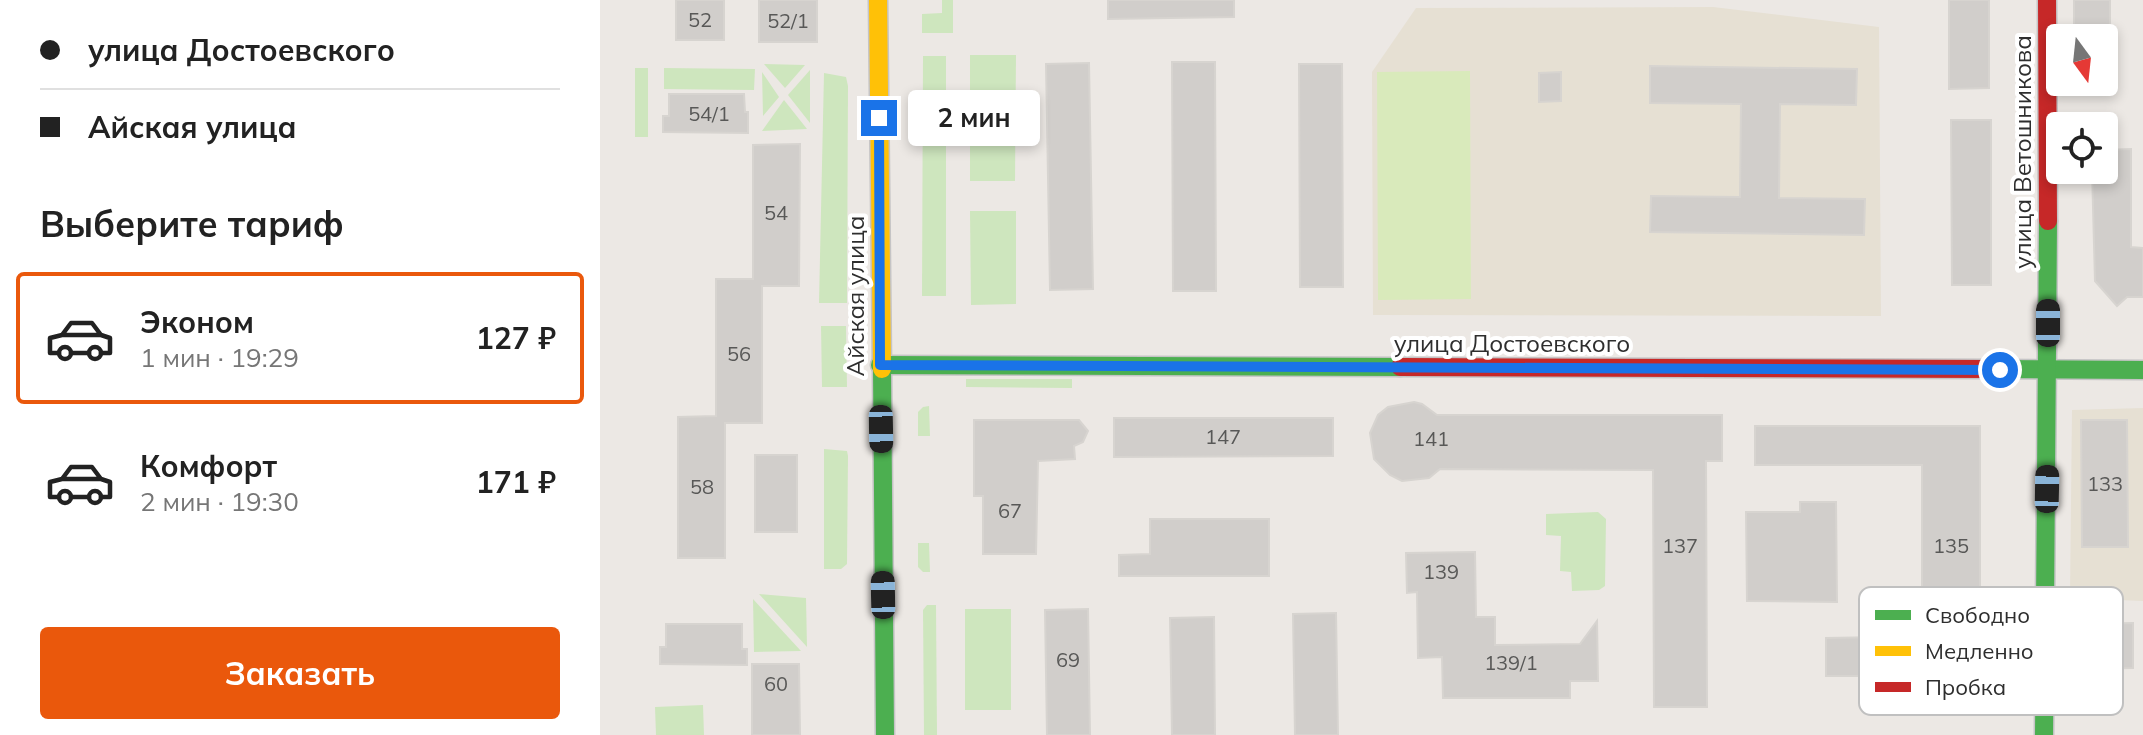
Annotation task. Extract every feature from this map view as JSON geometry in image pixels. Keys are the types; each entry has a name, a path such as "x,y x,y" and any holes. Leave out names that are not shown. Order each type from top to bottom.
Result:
{"street":[{"name":"Айская улица","path":"878,0 885,735"},
{"name":"улица Ветошникова","path":"2046,587 2047,0"},
{"name":"улица Достоевского","path":"880,365 2143,370"},
{"name":"улица Ветошникова","path":"2044,715 2044,735"}],"shaded area":[{"path":"1713,7 1879,27 1881,316 1373,315 1372,72 1416,8"},
{"path":"2143,408 2143,601 2123,600 2123,587 2070,587 2072,410"}],"green space":[{"path":"942,0 953,0 953,33 922,33 922,14 942,13"},
{"path":"970,55 1016,55 1015,181 970,181"},
{"path":"923,56 946,56 946,296 922,296"},
{"path":"764,64 805,65 785,88"},
{"path":"635,68 648,68 648,137 635,137"},
{"path":"664,68 755,69 754,90 664,89"},
{"path":"810,70 810,123 788,95"},
{"path":"1470,71 1471,299 1378,300 1377,72"},
{"path":"762,72 779,97 763,116"},
{"path":"824,73 846,77 848,86 847,303 819,303"},
{"path":"784,100 807,129 762,131"},
{"path":"970,211 1016,211 1016,304 971,305"},
{"path":"821,326 846,326 847,387 822,387"},
{"path":"966,379 1072,379 1072,388 966,387"},
{"path":"929,406 930,436 918,436 918,412"},
{"path":"824,449 847,451 848,456 847,564 841,569 824,569"},
{"path":"1598,512 1606,519 1605,586 1599,590 1572,591 1571,572 1560,571 1561,536 1546,535 1546,514"},
{"path":"918,543 929,543 930,572 923,572 918,567"},
{"path":"759,594 806,598 807,647"},
{"path":"753,599 801,651 754,652"},
{"path":"927,605 936,605 937,735 924,735 923,610"},
{"path":"965,609 1011,609 1011,710 965,710"},
{"path":"703,705 704,735 656,735 655,707"}],"building":[{"path":"676,0 724,0 724,40 676,40"},
{"path":"759,0 817,0 817,42 759,42"},
{"path":"1108,0 1234,0 1234,17 1108,19"},
{"path":"1949,0 1989,0 1989,88 1949,89"},
{"path":"2074,0 2110,0 2110,24 2074,24"},
{"path":"1172,62 1215,62 1216,291 1173,291"},
{"path":"1089,63 1093,289 1050,290 1046,64"},
{"path":"1299,64 1342,64 1343,287 1300,287"},
{"path":"1650,66 1857,69 1856,105 1780,104 1779,198 1865,199 1864,235 1650,232 1651,196 1740,197 1741,104 1650,103"},
{"path":"1561,72 1561,101 1539,102 1539,73"},
{"path":"669,94 744,94 748,133 663,132 663,116 669,116"},
{"path":"1951,120 1991,120 1991,285 1952,285"},
{"path":"800,144 799,286 762,286 762,423 725,423 725,558 678,558 678,417 716,416 716,279 753,279 753,145"},
{"path":"2118,149 2131,149 2131,247 2143,248 2143,297 2127,297 2117,306 2095,281 2092,184 2118,184"},
{"path":"1414,402 1437,415 1722,415 1722,461 1706,461 1707,707 1654,707 1653,470 1440,469 1429,478 1402,481 1390,475 1374,459 1370,433 1378,415 1388,407"},
{"path":"1114,418 1333,418 1333,456 1114,457"},
{"path":"974,420 1079,420 1088,431 1083,442 1074,446 1075,459 1038,461 1036,554 983,554 983,496 974,496"},
{"path":"2081,420 2127,420 2128,547 2082,547"},
{"path":"1755,426 1980,426 1980,587 1922,587 1922,465 1755,465"},
{"path":"755,455 797,455 797,532 755,532"},
{"path":"1800,502 1836,502 1837,602 1747,601 1746,512 1800,512"},
{"path":"1150,519 1269,519 1269,576 1119,576 1119,555 1150,554"},
{"path":"1475,552 1476,617 1495,617 1495,645 1580,644 1597,621 1598,681 1570,681 1570,698 1443,698 1442,657 1418,658 1417,592 1407,593 1406,553"},
{"path":"1088,609 1090,735 1047,735 1045,610"},
{"path":"1336,613 1338,735 1295,735 1293,614"},
{"path":"1214,617 1215,735 1172,735 1170,618"},
{"path":"2123,623 2133,623 2133,668 2123,668"},
{"path":"666,624 742,624 742,649 747,649 747,665 660,664 660,647 666,647"},
{"path":"1859,637 1859,676 1826,676 1826,638"},
{"path":"752,664 799,664 800,735 752,735"}],"traffic: fast":[{"path":"2045,587 2048,221"},
{"path":"880,365 1400,367"},
{"path":"882,369 885,735"},
{"path":"1991,369 2143,370"},
{"path":"2044,715 2044,735"}],"traffic: slow":[{"path":"878,0 882,369"}],"traffic: jam":[{"path":"2047,0 2048,221"},
{"path":"1400,367 1991,369"}],"route":[{"path":"879,118 880,365 2000,370"}]}
